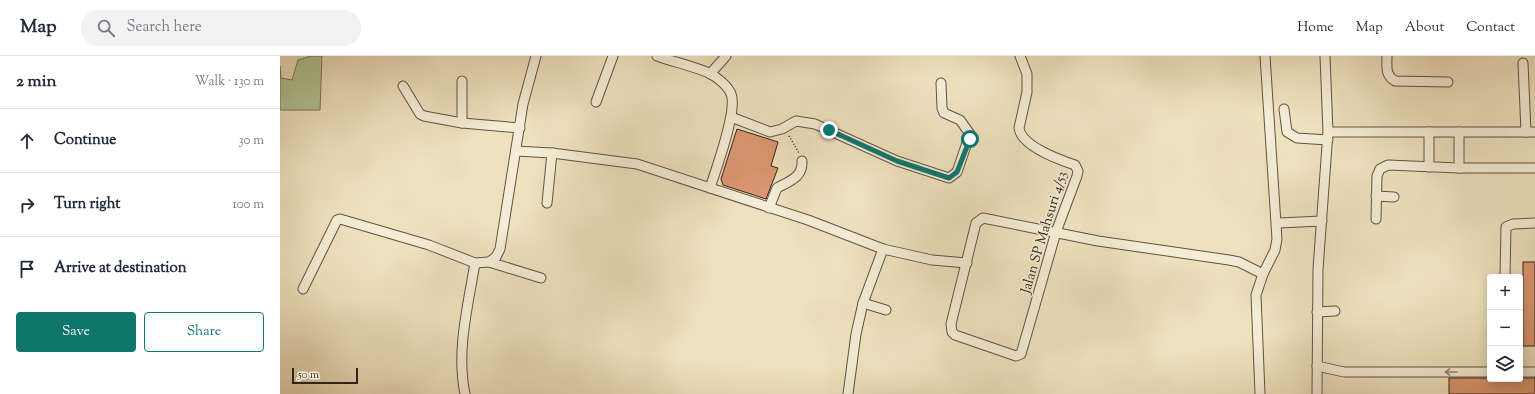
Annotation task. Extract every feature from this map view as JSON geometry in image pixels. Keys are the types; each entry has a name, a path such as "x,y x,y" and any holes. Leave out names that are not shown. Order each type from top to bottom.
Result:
{"street":[{"path":"489,262 496,257 500,249 523,104 536,56"},
{"path":"596,102 613,56"},
{"path":"657,56 710,74 726,86 731,94 733,103 731,117 710,188"},
{"path":"710,74 726,56"},
{"name":"Jalan SP Mahsuri 4/53","path":"967,263 951,324 952,332 957,336 1016,356 1020,355 1056,232 1078,171 1075,164 1061,160 1028,143 1022,137 1019,128 1027,92 1027,74 1020,56"},
{"path":"1260,394 1256,302 1258,289 1263,274 1276,244 1278,223 1265,56"},
{"path":"1317,394 1317,312 1328,136 1325,56"},
{"path":"1387,56 1387,73 1390,78 1395,81 1448,82"},
{"path":"1284,109 1287,132 1297,138 1429,132 1531,132 1523,63"},
{"path":"462,81 462,123"},
{"path":"731,117 764,130 776,131 796,121 815,124 897,161 946,177 953,177 957,172 970,134 960,120 944,113 942,108 941,84"},
{"path":"403,86 420,114 462,123 520,128"},
{"path":"1429,132 1429,167"},
{"path":"1459,132 1459,168"},
{"path":"516,151 552,152 637,164 808,220 883,249 932,260 967,263 976,223 980,219 986,218 1006,224 1056,232 1098,241 1239,262 1263,274"},
{"path":"547,203 552,152"},
{"path":"769,208 777,188 796,178 800,173 802,160"},
{"path":"1376,219 1377,176 1380,169 1388,164 1459,168 1535,168"},
{"path":"1376,196 1394,197"},
{"path":"303,289 337,220 340,219 429,245 475,263 489,262 541,278"},
{"path":"1278,223 1322,221"},
{"path":"1505,274 1506,227 1513,224 1535,224"},
{"path":"848,394 856,334 863,303 883,249"},
{"path":"465,394 462,380 462,344 475,263"},
{"path":"863,303 886,310"},
{"path":"1317,312 1335,311"},
{"path":"1317,366 1344,372 1487,372"},
{"path":"1523,372 1535,372"}],"path":[{"path":"782,128 796,147 802,160"}],"green space":[{"path":"311,56 322,56 320,110 280,110 280,66 281,78 292,80 298,60"}],"building":[{"path":"737,129 778,142 771,166 778,168 766,199 723,185 721,179"},
{"path":"1523,262 1535,262 1535,346 1523,346"},
{"path":"1449,378 1487,378 1487,382 1523,382 1523,378 1535,378 1535,394 1449,394"}],"route":[{"path":"829,130 897,161 949,178 956,175 970,139"}]}
